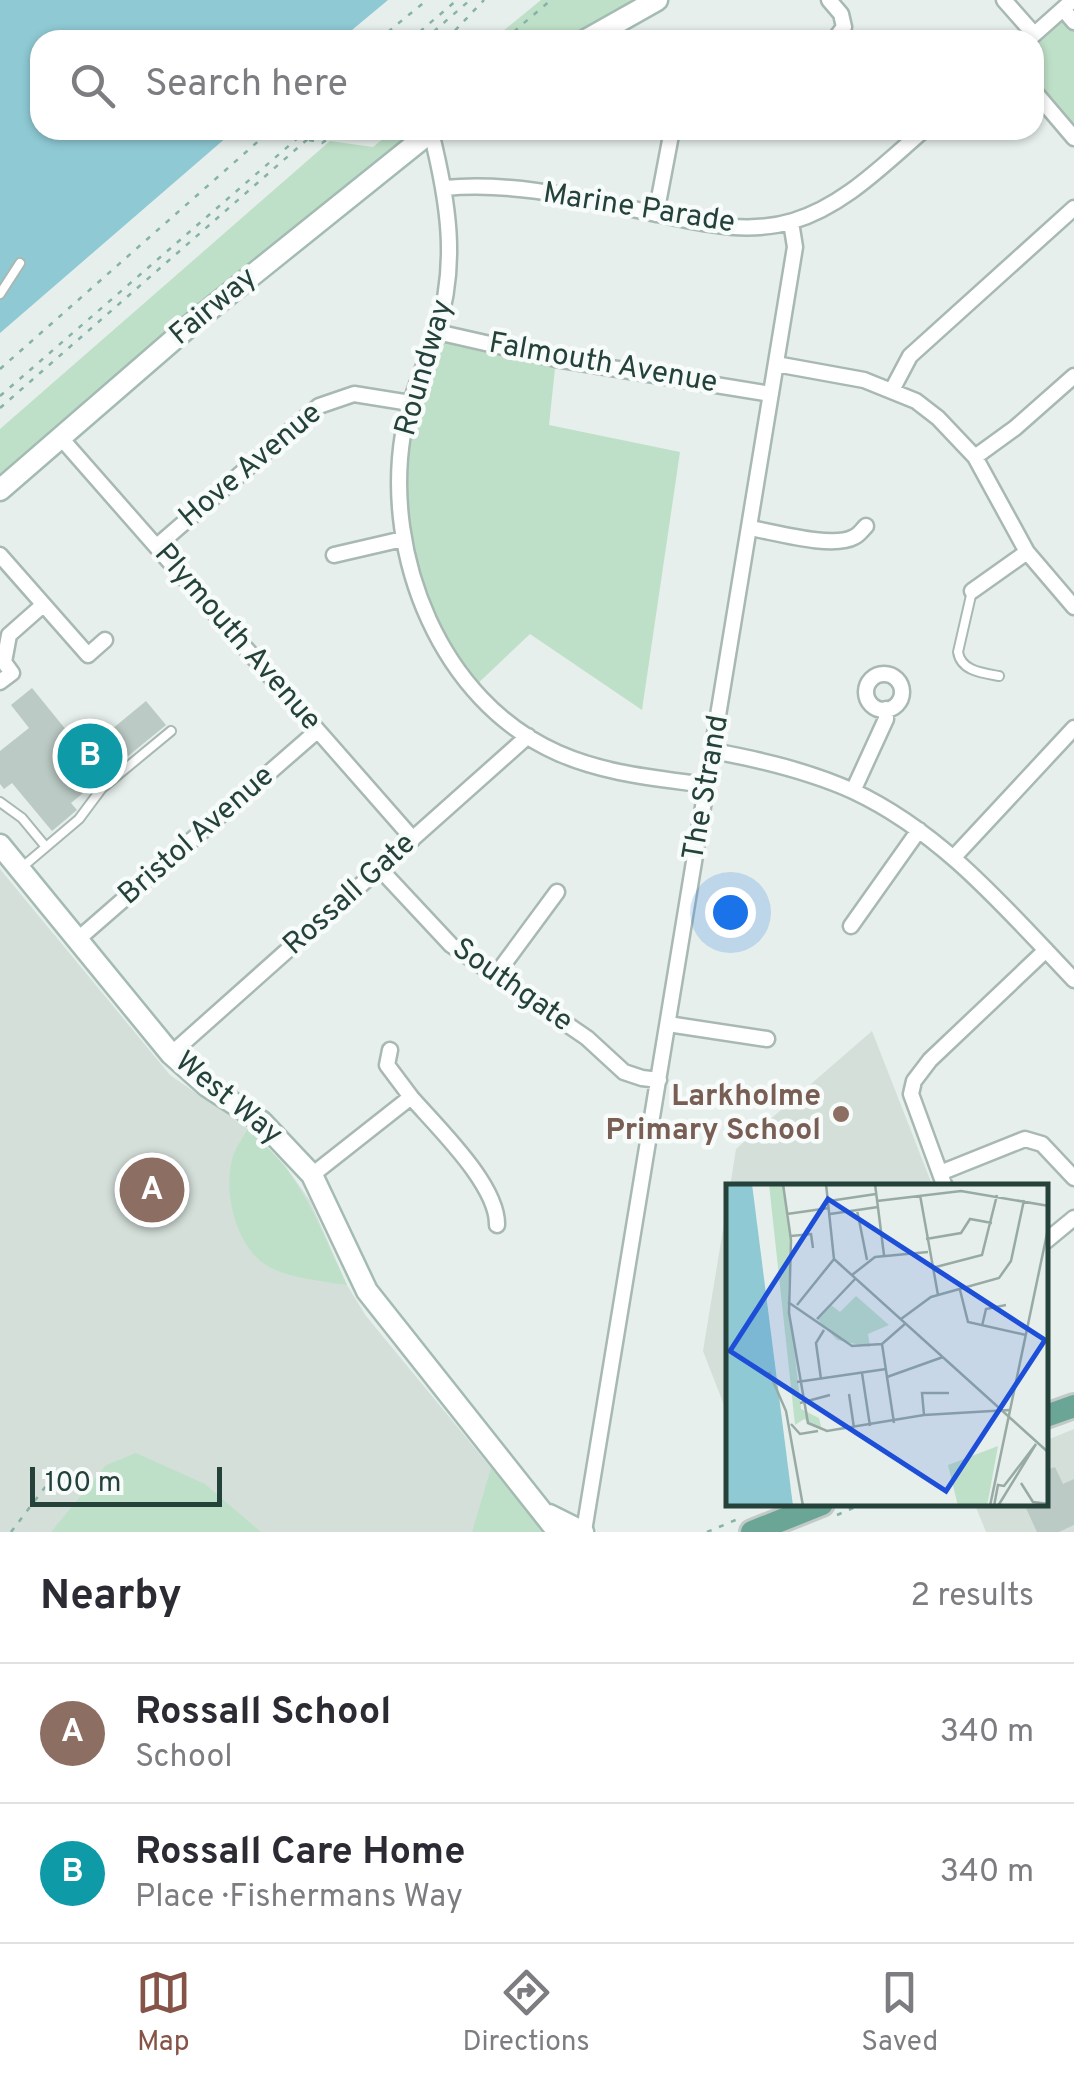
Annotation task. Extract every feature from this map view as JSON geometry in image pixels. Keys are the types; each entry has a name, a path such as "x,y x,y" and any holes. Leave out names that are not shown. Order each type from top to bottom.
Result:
{"main road":[{"path":"1049,1415 1074,1406"},
{"path":"752,1532 814,1507"}],"street":[{"path":"604,30 657,0"},
{"path":"829,0 841,14 842,30"},
{"path":"1004,0 1026,30"},
{"path":"1039,30 1068,5 1074,22"},
{"path":"1044,103 1074,138"},
{"name":"Fairway","path":"0,490 194,322 421,140"},
{"name":"Roundway","path":"434,140 444,188 451,263 446,298 410,403 400,466 403,539 417,591 455,664 488,704 528,736 553,751 596,766 706,786"},
{"path":"656,214 670,140"},
{"name":"Marine Parade","path":"444,188 512,187 725,227 790,222 853,190 912,140"},
{"path":"892,390 910,356 1074,208"},
{"name":"The Strand","path":"584,1531 795,247 790,222"},
{"name":"Falmouth Avenue","path":"436,332 556,359 771,394"},
{"path":"776,364 836,373 892,390 938,418 975,457 1027,552 1074,606"},
{"path":"975,457 1074,376"},
{"name":"Hove Avenue","path":"156,546 318,406 354,394 410,403"},
{"name":"Plymouth Avenue","path":"61,438 413,839"},
{"path":"750,528 824,541 854,538 866,526"},
{"path":"334,555 403,539"},
{"path":"972,592 1027,552"},
{"path":"0,555 94,661 105,640"},
{"path":"0,682 12,672 4,662 9,634 42,605"},
{"path":"853,791 886,719 886,710"},
{"name":"Bristol Avenue","path":"76,940 317,731"},
{"name":"Rossall Gate","path":"171,1054 528,736"},
{"path":"954,858 1072,736"},
{"path":"714,751 795,769 853,791 919,830 954,858 1074,980"},
{"path":"851,926 919,830"},
{"name":"West Way","path":"0,845 171,1054 207,1086 262,1122 312,1175 367,1290 558,1532"},
{"name":"Southgate","path":"380,869 439,935 587,1038 624,1072 659,1080"},
{"path":"495,976 557,892"},
{"path":"1046,950 930,1060 914,1081 914,1107 942,1180 1025,1139 1042,1144 1074,1178"},
{"path":"668,1024 767,1040"},
{"path":"390,1050 387,1066 478,1178 497,1213 497,1226"},
{"path":"312,1175 411,1096"},
{"path":"1049,1239 1074,1218"},
{"name":"West Way","path":"543,1510 584,1531"}],"lane":[{"path":"0,294 20,263"},
{"path":"972,592 959,659 968,668 999,676"},
{"path":"20,869 88,810 102,788 172,732"},
{"path":"0,802 22,818 46,847"}],"path":[{"path":"390,30 427,0"},
{"path":"422,30 456,0"},
{"path":"436,30 470,0"},
{"path":"456,30 484,0"},
{"path":"516,30 551,0"},
{"path":"0,369 260,140"},
{"path":"0,396 295,140"},
{"path":"0,408 308,140 326,140"},
{"path":"11,1532 46,1486"}],"shaded area":[{"path":"0,869 170,1075 248,1129 284,1164 310,1201 347,1285 366,1316 544,1532 0,1532"},
{"name":"Larkholme Primary School","path":"872,1031 932,1184 730,1184 736,1149"},
{"name":"Larkholme Primary School","path":"726,1211 726,1410 703,1351"},
{"path":"1074,1429 1074,1532 986,1532 976,1507 1049,1507 1049,1439"}],"green space":[{"path":"541,0 657,0 604,30 504,30"},
{"path":"1063,9 1074,22 1074,138 1044,103 1043,30"},
{"path":"382,140 421,140 0,490 0,429 330,141 373,147"},
{"path":"437,332 556,359 549,425 680,452 642,710 530,634 473,688 417,591 400,466"},
{"path":"248,1129 296,1183 347,1285 280,1272 259,1260 249,1248 235,1219 229,1186 233,1156"},
{"path":"136,1453 205,1484 261,1532 51,1532 106,1465"},
{"path":"491,1468 544,1532 472,1532"}],"water":[{"path":"0,0 388,0 352,30 30,30 30,140 223,140 0,333"}],"building":[{"path":"32,688 80,747 89,748 146,701 166,725 71,803 77,810 52,831 12,783 4,789 0,784 0,751 29,728 11,705"},
{"path":"1055,1467 1063,1484 1074,1479 1074,1525 1059,1532 1037,1532 1025,1507 1049,1507 1049,1469"}],"place":[{"name":"Rossall Care Home","path":"90,756"},
{"name":"Larkholme Primary School","path":"841,1114"},
{"name":"Rossall School","path":"152,1190"}]}
